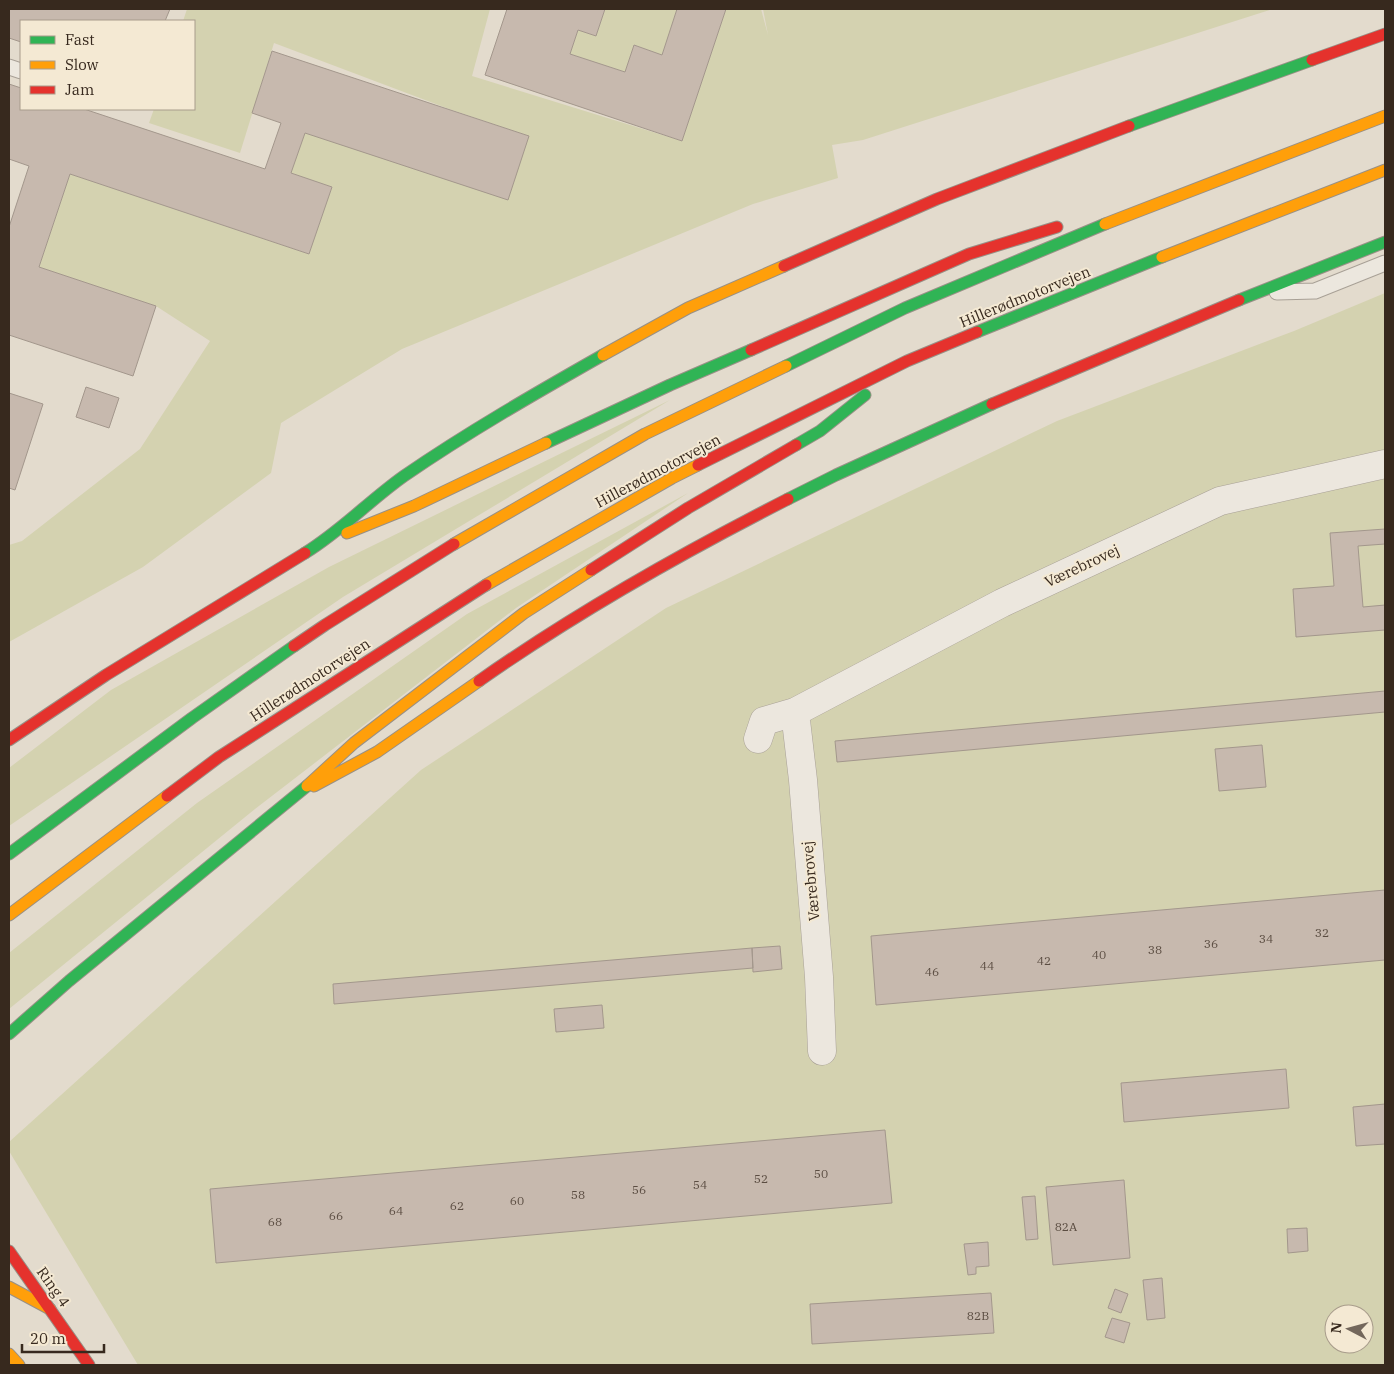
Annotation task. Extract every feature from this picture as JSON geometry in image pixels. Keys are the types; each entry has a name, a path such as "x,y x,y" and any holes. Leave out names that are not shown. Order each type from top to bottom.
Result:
{"main road":[{"path":"9,740 106,675 322,543 403,477 539,390 688,308 937,199 1207,97 1385,34"},
{"path":"9,854 192,718 326,625 457,542 645,434 905,308 1124,216 1385,116"},
{"path":"1099,214 1248,169"},
{"name":"Hillerødmotorvejen","path":"9,915 219,757 486,585 672,478 907,361 1141,265 1385,170"},
{"path":"322,543 414,506 670,385 969,254 1071,223"},
{"path":"297,795 376,752 530,646 711,538 836,475 978,410 1255,293 1385,242"},
{"path":"9,1034 69,982 297,795 354,743 524,613 688,508 820,431 907,361"},
{"name":"Ring 4","path":"9,1251 90,1365"},
{"path":"9,1287 50,1309"},
{"path":"9,1354 19,1365"}],"street":[{"name":"Værebrovej","path":"758,739 764,721 795,712 1002,603 1220,501 1385,464"},
{"name":"Værebrovej","path":"795,712 803,780 819,977 822,1051"}],"lane":[{"path":"1255,293 1314,292 1385,263"}],"shaded area":[{"path":"187,9 490,9 472,76 682,141 726,9 761,9 768,35 763,9 1273,9 863,140 832,145 838,178 753,204 402,349 281,423 271,473 143,567 9,642 9,545 22,541 140,449 210,341 156,306 39,267 70,174 309,254 332,187 291,173 305,133 528,136 449,109 274,43 240,153 149,123 154,110 195,110 195,20 183,20"},
{"path":"605,9 677,9 662,55 634,45 625,72 570,54 578,30 596,36"},
{"path":"1385,293 1385,1365 138,1365 9,1151 9,1142 421,770 666,608 1057,421 1294,331"},
{"path":"670,400 343,597 9,826 9,768 111,690 329,567"},
{"path":"688,493 516,608 255,809 9,1009 9,953 197,803 467,614"}],"building":[{"path":"9,9 170,9 165,20 20,20 20,42 9,38"},
{"path":"507,9 605,9 596,36 578,30 570,54 625,72 634,45 662,55 677,9 726,9 682,141 485,75"},
{"path":"272,51 529,136 508,200 305,133 291,173 332,187 309,254 70,174 39,267 156,306 133,376 9,335 9,227 29,166 9,159 9,84 20,88 20,110 87,110 265,169 281,123 252,113"},
{"path":"86,387 119,398 109,428 76,417"},
{"path":"9,393 43,404 15,490 9,488"},
{"path":"1385,529 1385,544 1358,546 1363,607 1385,605 1385,630 1296,637 1293,589 1334,586 1330,533"},
{"path":"1385,691 1385,712 837,762 835,741"},
{"path":"1262,745 1266,787 1219,791 1215,749"},
{"path":"1385,890 1385,960 876,1005 871,936"},
{"path":"780,946 782,969 753,972 752,948"},
{"path":"752,948 753,968 334,1004 333,984"},
{"path":"602,1005 604,1028 556,1032 554,1009"},
{"path":"1286,1069 1289,1108 1124,1122 1121,1083"},
{"path":"1385,1104 1385,1144 1356,1146 1353,1107"},
{"path":"885,1130 892,1203 216,1263 210,1189"},
{"path":"1124,1180 1130,1258 1053,1265 1046,1187"},
{"path":"1035,1196 1038,1239 1026,1240 1022,1197"},
{"path":"1307,1228 1308,1251 1288,1253 1287,1229"},
{"path":"988,1242 989,1266 976,1267 976,1274 968,1275 964,1244"},
{"path":"1162,1278 1165,1318 1147,1320 1143,1280"},
{"path":"1115,1289 1128,1294 1121,1313 1108,1308"},
{"path":"991,1293 994,1333 812,1344 810,1304"},
{"path":"1112,1318 1130,1323 1124,1343 1105,1337"}],"traffic: fast":[{"path":"1129,126 1312,60"},
{"path":"786,366 905,308 1105,224"},
{"path":"1239,300 1385,242"},
{"path":"977,332 1162,257"},
{"path":"546,443 670,385 751,350"},
{"path":"305,553 331,535 391,485 428,460 502,413 603,355"},
{"path":"796,445 820,431 865,395"},
{"path":"788,499 992,404"},
{"path":"9,854 192,718 294,646"},
{"path":"9,1034 69,981 307,786"}],"traffic: slow":[{"path":"1105,224 1385,116"},
{"path":"1162,257 1385,170"},
{"path":"603,355 688,308 784,266"},
{"path":"454,544 645,434 786,366"},
{"path":"347,533 414,506 546,443"},
{"path":"486,585 698,465"},
{"path":"307,786 354,743 524,613 591,570"},
{"path":"314,786 377,752 479,681"},
{"path":"9,915 167,796"},
{"path":"9,1287 50,1309"},
{"path":"9,1354 19,1365"}],"traffic: jam":[{"path":"1312,60 1385,34"},
{"path":"784,266 937,199 1129,126"},
{"path":"751,350 969,254 1057,227"},
{"path":"992,404 1239,300"},
{"path":"698,465 907,361 977,332"},
{"path":"591,570 688,508 796,445"},
{"path":"479,681 554,631 630,584 788,499"},
{"path":"294,646 454,544"},
{"path":"9,740 106,675 305,553"},
{"path":"167,796 219,757 486,585"},
{"path":"9,1251 89,1365"}]}
